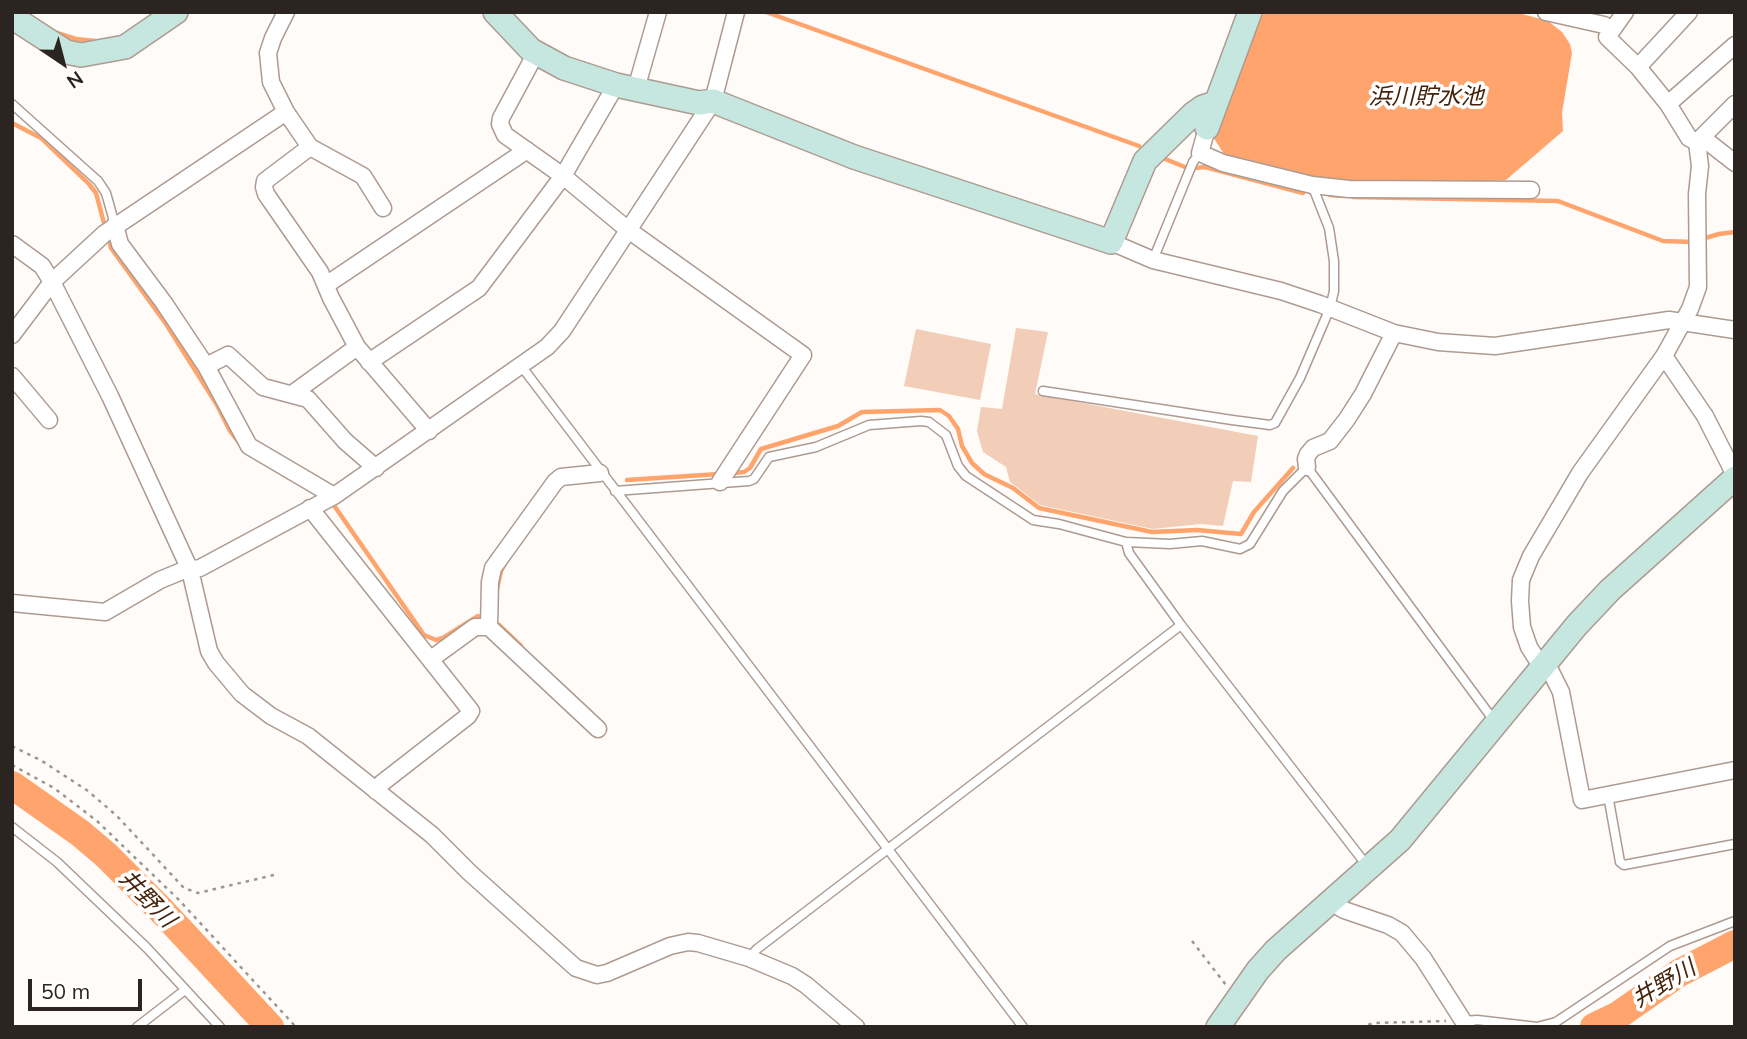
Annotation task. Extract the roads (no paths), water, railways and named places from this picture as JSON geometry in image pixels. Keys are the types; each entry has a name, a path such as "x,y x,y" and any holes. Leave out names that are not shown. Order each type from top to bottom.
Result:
{"street":[{"path":"12,17 66,52 80,55 125,47 176,12"},
{"path":"286,12 268,53 271,82 286,113 310,147 363,176 383,208"},
{"path":"495,12 536,53 564,68 626,87 699,103 713,101 854,157 1111,242 1153,260 1281,291 1394,333 1438,342 1495,346 1669,320 1735,330"},
{"path":"369,362 479,288 564,176 626,87 658,12"},
{"path":"12,603 105,612 160,580 200,568 334,496 547,347 562,331 713,101 736,12"},
{"path":"1250,12 1206,128 1200,153 1223,163 1312,185 1349,188 1531,190"},
{"path":"1546,12 1604,25 1607,38 1638,67 1668,104 1689,138 1700,140 1735,163"},
{"path":"1607,38 1625,12"},
{"path":"1638,67 1689,12"},
{"path":"1668,104 1735,46"},
{"path":"536,53 500,124 505,135 564,176 627,229 803,355 720,482"},
{"path":"1111,242 1145,161 1193,114 1216,103"},
{"path":"1735,103 1700,140 1697,194 1698,287 1683,323 1664,356 1580,473 1531,556 1521,580 1520,601 1522,627 1529,647 1551,671 1561,692 1582,800 1735,770"},
{"path":"12,335 52,282 115,225 286,113"},
{"path":"310,147 270,175 264,187 326,285 335,308 358,347 429,431"},
{"path":"326,285 527,150"},
{"path":"115,225 124,250 206,366 239,432 249,446 334,496"},
{"path":"12,244 43,266 52,282 110,396 190,569 209,651 226,676 255,705 307,736 432,835 576,968 597,975 607,973 670,947 688,942 698,943 749,958 792,976 856,1027"},
{"path":"1307,467 1308,454 1313,448 1330,441 1363,394 1394,333"},
{"path":"292,394 358,347"},
{"path":"206,366 228,355 263,387 308,399 345,441 376,468"},
{"path":"1218,1027 1239,995 1276,950 1400,840 1495,722 1610,590 1733,486 1704,416 1664,356"},
{"path":"12,376 49,420"},
{"path":"489,627 493,568 555,482 561,477 600,473"},
{"path":"310,508 471,712 382,783 376,791"},
{"path":"431,659 475,627 489,627 598,729"},
{"path":"1330,901 1344,910 1388,925 1402,933 1423,958 1465,1024"}],"lane":[{"path":"12,104 99,181 106,193 115,225"},
{"path":"1153,260 1193,162 1200,153"},
{"path":"1043,390 1270,425 1275,423 1300,378 1330,308 1334,291 1329,228 1312,185"},
{"path":"522,367 1023,1027"},
{"path":"615,491 749,481 754,479 769,457 816,447 869,425 921,421 929,422 946,435 958,466 966,476 1033,520 1059,523 1126,542 1170,544 1202,541 1246,548 1283,491 1307,467 1495,722"},
{"path":"1126,542 1129,553 1181,625 1369,868"},
{"path":"749,958 757,949 1181,625"},
{"path":"1608,795 1620,862 1624,865 1735,844"},
{"path":"12,827 57,862 147,948 220,1027"},
{"path":"1465,1024 1477,1020 1537,1027 1556,1022 1670,946 1735,920"},
{"path":"137,1027 185,990"}],"water":[{"name":"浜川貯水池","path":"1263,12 1515,12 1548,21 1562,32 1572,53 1562,113 1563,131 1506,180 1460,183 1328,180 1224,154 1213,137"}],"waterway":[{"path":"766,12 1139,146"},
{"path":"57,33 96,41"},
{"path":"12,123 41,138 89,184 96,193 104,223"},
{"path":"1160,157 1185,167"},
{"path":"1195,168 1205,167 1303,193"},
{"path":"1330,195 1344,196"},
{"path":"1353,197 1558,201 1663,241 1693,242"},
{"path":"1702,239 1735,232"},
{"path":"109,239 111,248 166,324 243,448"},
{"path":"734,473 750,468 761,449 838,426 862,412 940,410 949,416 958,429 962,446 972,463 984,474 1013,488 1039,508 1152,532 1197,530 1241,534 1254,512 1293,468"},
{"path":"627,480 719,474"},
{"path":"333,504 424,635 436,640 443,638 478,616"},
{"path":"497,589 505,564"},
{"path":"499,625 521,646"},
{"name":"井野川","path":"12,785 80,833 106,855 270,1027"},
{"name":"井野川","path":"1594,1027 1617,1016 1679,973 1735,944"}]}
